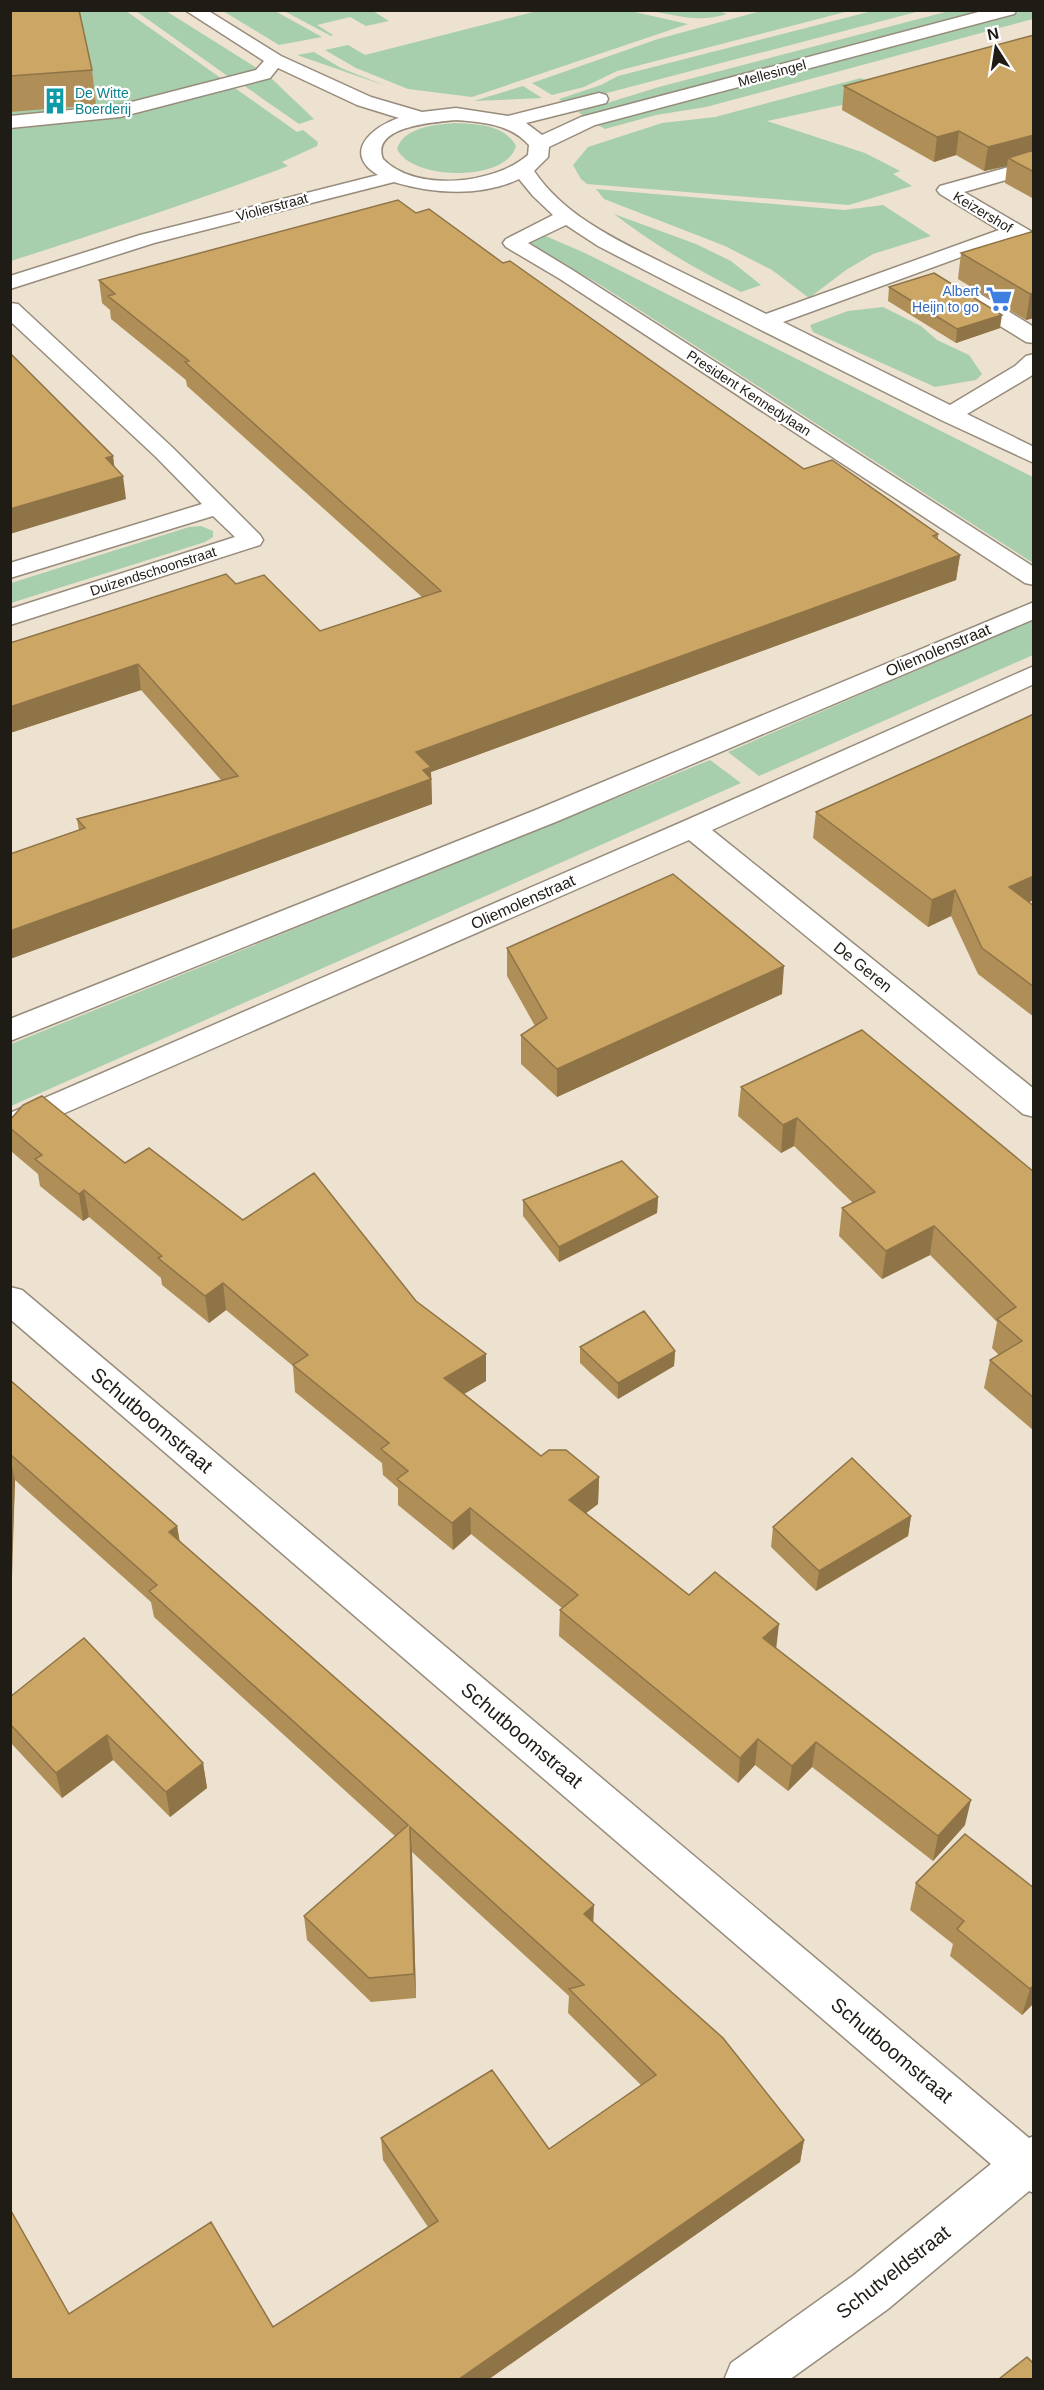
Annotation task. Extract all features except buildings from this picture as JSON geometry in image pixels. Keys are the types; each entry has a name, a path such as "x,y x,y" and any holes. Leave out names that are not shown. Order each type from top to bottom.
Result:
{"street":[{"path":"194,10 275,60 364,101 420,118"},
{"name":"Mellesingel","path":"539,144 588,121 1008,10"},
{"path":"275,60 329,105"},
{"path":"10,122 130,109 263,74 275,60"},
{"path":"507,122 612,96"},
{"path":"456,114 492,118 522,128 533,135 539,144 537,158 524,170 490,182 469,185 430,184 396,176 382,169 358,165 370,150 372,130 420,118 456,114"},
{"name":"Violierstraat","path":"10,283 147,239 260,195 358,165"},
{"name":"Keizershof","path":"1034,166 947,190 1034,242"},
{"path":"524,170 529,180 566,217 605,242 1034,456"},
{"name":"Violierstraat","path":"147,239 396,176"},
{"path":"469,185 566,217"},
{"name":"President Kennedylaan","path":"566,217 513,243 567,275 1034,578"},
{"path":"763,322 934,276 1014,231"},
{"path":"934,276 1030,332"},
{"name":"Duizendschoonstraat","path":"10,309 164,452 251,540 10,617"},
{"path":"949,415 1023,371 1034,361"},
{"path":"10,571 216,507"},
{"name":"Oliemolenstraat","path":"10,1031 548,815 1034,610"},
{"name":"Oliemolenstraat","path":"10,1126 692,828 1034,674"},
{"name":"De Geren","path":"692,828 1034,1106"},
{"name":"Schutboomstraat","path":"10,1299 1031,2165"},
{"name":"Schutveldstraat","path":"748,2379 871,2292 1031,2165"}],"green space":[{"path":"663,10 719,11 727,14 700,18 657,12"},
{"path":"11,11 126,11 297,132 303,130 318,142 317,146 282,162 288,166 184,204 11,261"},
{"path":"136,11 166,11 260,70 229,77"},
{"path":"223,11 275,11 322,37 279,45"},
{"path":"284,11 373,11 389,21 366,26 350,17 317,25 333,35 331,36"},
{"path":"537,11 630,11 688,24 472,97 408,89 356,68 325,50 348,45 365,55"},
{"path":"761,11 849,11 617,71 584,87 552,95 532,83 658,39"},
{"path":"872,11 920,11 565,104 559,99 601,85 618,76"},
{"path":"949,11 994,11 677,95 584,116 578,112 659,87"},
{"path":"1024,11 1033,11 1033,19 706,107 656,115 605,129 598,125"},
{"path":"314,52 341,68 386,86 297,55"},
{"path":"271,78 314,119 299,124 243,85"},
{"path":"861,78 894,94 767,121 865,153 900,171 893,174 912,186 849,205 587,184 581,179 573,165 588,147 662,123 715,117"},
{"path":"523,86 542,98 474,101"},
{"path":"454,123 497,129 511,139 516,146 509,158 496,166 459,173 439,172 421,167 406,160 397,149 406,136 421,128"},
{"path":"596,189 844,210 883,205 931,236 873,254 846,270 809,298 772,270 725,246 604,199"},
{"path":"614,214 696,244 731,261 761,285 741,292 676,256"},
{"path":"541,234 585,253 1033,477 1033,563 602,286 530,244 529,242"},
{"path":"883,307 921,326 937,340 969,355 982,374 976,380 935,387 813,332 810,325 848,311"},
{"path":"201,526 213,531 213,537 205,542 11,603 11,583 189,527"},
{"path":"1033,620 1033,655 759,776 728,752"},
{"path":"710,760 741,783 11,1106 11,1044"}],"place":[{"name":"De Witte Boerderij","path":"55,101"},
{"name":"Albert Heijn to go","path":"999,299"}]}
